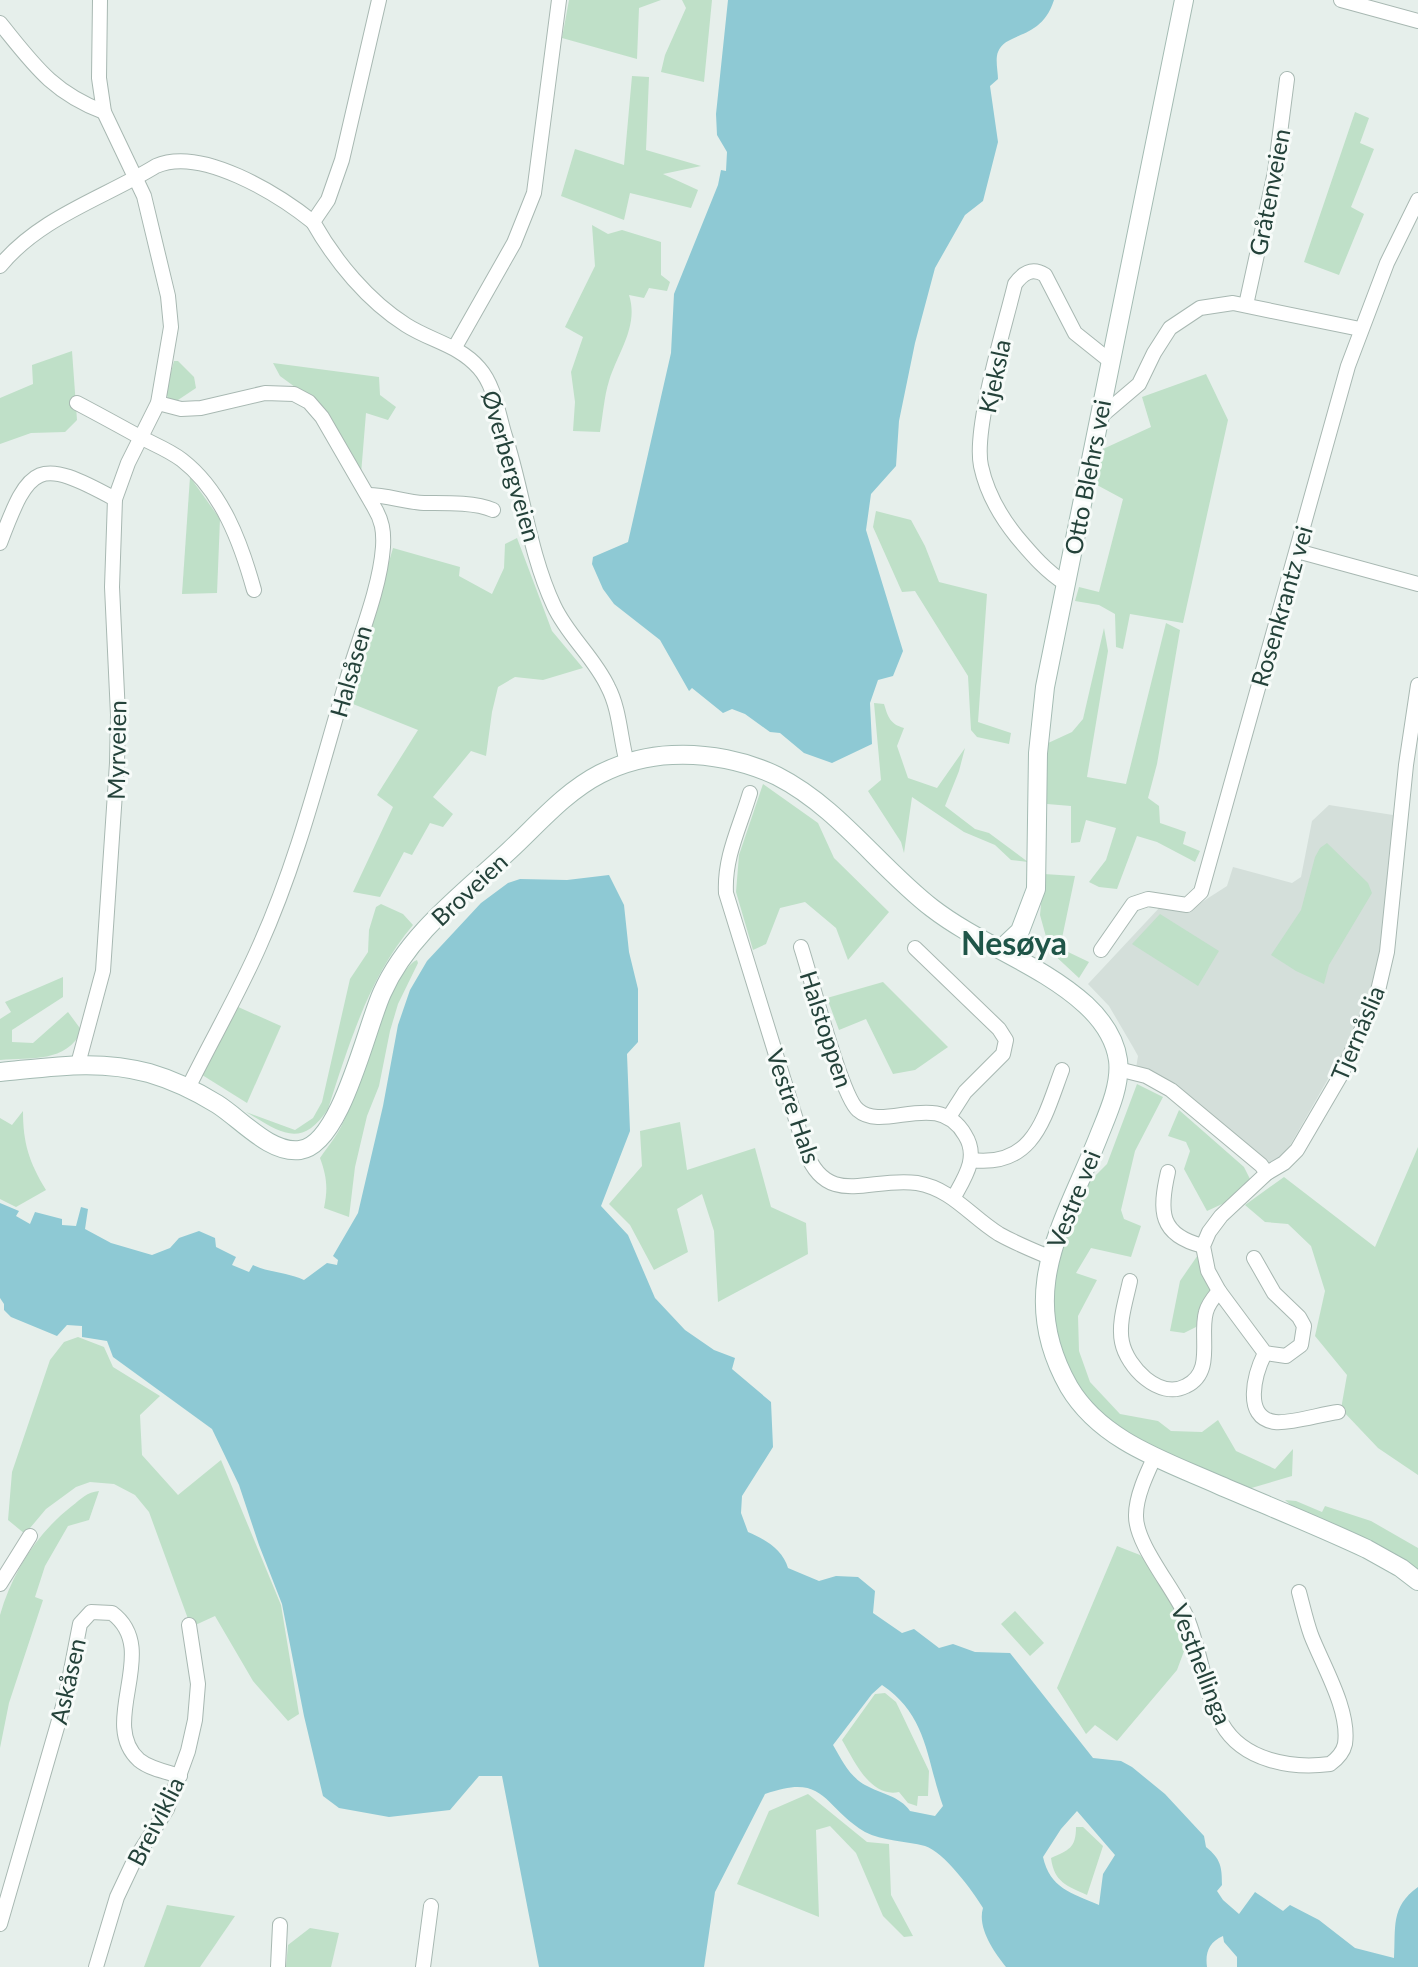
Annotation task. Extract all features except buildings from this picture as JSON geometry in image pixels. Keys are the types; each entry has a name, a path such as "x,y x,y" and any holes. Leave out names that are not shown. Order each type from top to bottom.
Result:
{"street":[{"path":"0,23 42,74 60,90 76,101 104,112 99,78 100,0"},
{"path":"0,266 55,220 165,162 190,162 254,182 313,222 328,200 342,160 379,0"},
{"path":"455,347 514,243 534,193 559,0"},
{"name":"Otto Blehrs vei","path":"1010,953 1036,889 1040,721 1184,0"},
{"path":"1341,0 1390,6 1418,21"},
{"name":"Gråtenveien","path":"1246,305 1275,172 1287,79"},
{"name":"Myrveien","path":"78,1064 103,971 117,774 118,715 112,587 115,499 140,437 158,403 171,327 168,296 138,177 104,112"},
{"name":"Rosenkrantz vei","path":"1101,950 1133,904 1140,899 1187,905 1201,892 1360,329 1387,263 1418,200"},
{"name":"Øverbergveien","path":"313,222 333,256 378,304 409,327 455,347 481,370 490,384 544,581 568,632 597,668 610,691 618,714 627,763"},
{"name":"Kjeksla","path":"1066,584 1044,569 1003,519 994,505 980,464 987,405 1015,284 1020,277 1029,271 1039,271 1045,275 1075,333 1110,361"},
{"path":"1099,418 1139,384 1161,340 1179,321 1208,305 1246,305 1360,329"},
{"name":"Halsåsen","path":"158,403 181,409 201,408 265,393 294,394 309,402 322,417 368,495 382,520 384,535 381,562 308,812 259,949 188,1088"},
{"path":"77,403 180,458 206,484 224,511 238,541 254,590"},
{"path":"0,543 25,486 38,475 54,472 76,477 115,499"},
{"path":"368,495 422,503 447,502 493,510"},
{"path":"1297,551 1418,584"},
{"name":"Tjernåslia","path":"1203,1246 1221,1216 1267,1173 1284,1163 1309,1132 1342,1073 1377,995 1387,952 1406,765 1418,685"},
{"name":"Broveien","path":"0,1072 78,1064 112,1065 148,1073 188,1088 225,1109 275,1145 297,1151 306,1149 319,1141 336,1118 385,985 416,940 557,805 598,775 627,763 663,756 700,755 744,763 773,774 820,805 932,908 1010,953"},
{"name":"Vestre Hals","path":"750,793 730,849 726,893 810,1162 823,1179 842,1187 900,1182 931,1186 954,1197 997,1233 1049,1257"},
{"name":"Halstoppen","path":"801,947 839,1072 857,1109 877,1117 919,1113 949,1117"},
{"path":"915,948 999,1029 1006,1040 1003,1054 965,1092 949,1117 967,1138 971,1160 954,1197"},
{"path":"1010,953 1076,997 1099,1018 1115,1050 1118,1069 1146,1076 1171,1090 1267,1173"},
{"name":"Vestre vei","path":"1118,1069 1105,1122 1049,1257 1047,1323 1053,1350 1070,1389 1100,1424 1124,1441 1367,1549 1418,1581"},
{"path":"971,1160 999,1160 1026,1147 1040,1126 1062,1070"},
{"path":"1168,1172 1162,1211 1168,1225 1187,1242 1203,1246 1208,1271 1219,1291 1265,1353 1286,1356 1301,1345 1304,1326 1274,1293 1254,1258"},
{"path":"1130,1281 1121,1340 1126,1355 1151,1383 1166,1389 1187,1386 1201,1371 1205,1358 1206,1310 1219,1291"},
{"path":"1265,1353 1255,1379 1254,1395 1256,1410 1264,1418 1274,1423 1288,1422 1338,1412"},
{"name":"Vesthellinga","path":"1155,1456 1136,1514 1137,1530 1142,1544 1171,1587 1186,1618 1223,1727 1258,1756 1272,1762 1308,1767 1330,1764 1336,1760 1345,1743 1344,1726 1299,1592"},
{"path":"0,1584 30,1536"},
{"name":"Askåsen","path":"0,1924 66,1696 80,1624 91,1612 105,1610 112,1613 128,1629 132,1645 124,1723 132,1750 139,1760 180,1776"},
{"name":"Breiviklia","path":"96,1967 117,1897 134,1861 167,1809 180,1776 195,1720 198,1684 189,1625"},
{"path":"423,1967 431,1906"},
{"path":"278,1967 280,1925"}],"shaded area":[{"path":"1329,805 1393,815 1384,923 1374,990 1360,1023 1288,1149 1276,1161 1269,1162 1136,1068 1138,1056 1133,1047 1109,1006 1088,984 1160,907 1188,911 1227,886 1233,867 1292,883 1301,877 1312,821"}],"green space":[{"path":"569,0 661,0 639,8 637,59 562,38"},
{"path":"682,0 712,0 704,82 661,72 665,55 686,8"},
{"path":"632,76 649,77 646,150 701,166 663,174 698,190 691,208 630,193 624,220 561,196 575,149 624,165"},
{"path":"1355,112 1369,118 1360,143 1374,149 1351,207 1364,214 1339,275 1304,262"},
{"path":"592,225 608,234 622,230 661,242 661,275 670,282 667,291 649,288 644,298 629,295 629,328 609,381 600,432 573,431 575,402 571,372 583,337 565,327 595,266"},
{"path":"72,351 77,420 65,432 31,433 0,444 0,398 33,384 32,365"},
{"path":"174,361 178,361 194,377 196,388 175,402 168,399 166,391"},
{"path":"273,363 379,377 380,395 396,407 388,420 366,413 361,474 310,398 280,376"},
{"path":"1206,374 1228,420 1183,623 1130,614 1123,649 1116,647 1115,614 1099,605 1075,601 1079,587 1099,592 1123,499 1097,485 1103,449 1151,427 1142,397"},
{"path":"190,477 220,519 217,593 182,594"},
{"path":"876,511 911,520 939,582 987,594 978,722 1011,733 1009,744 977,737 971,730 968,676 915,591 902,592 873,527"},
{"path":"517,538 552,631 583,668 543,680 515,677 498,687 486,756 471,751 433,797 453,814 443,827 430,823 412,855 404,852 380,897 353,892 393,807 377,795 418,730 348,702 393,548 460,567 459,576 492,594 504,568 505,544"},
{"path":"1166,623 1180,630 1157,764 1148,798 1159,806 1160,823 1186,832 1183,844 1200,851 1195,862 1157,842 1137,836 1117,889 1099,887 1089,882 1106,860 1116,828 1086,820 1080,842 1071,843 1071,806 1047,804 1046,744 1072,732 1083,719 1104,628 1108,651 1087,777 1126,784"},
{"path":"874,703 884,704 890,719 904,728 897,746 908,778 937,788 965,748 945,806 1028,862 1011,860 995,845 964,832 912,797 904,853 901,842 868,791 881,780"},
{"path":"763,784 818,823 834,858 889,912 848,960 836,928 805,902 780,908 766,944 753,950 736,892 739,855"},
{"path":"1327,843 1368,883 1372,893 1329,965 1324,984 1271,955 1301,910 1315,857"},
{"path":"1044,874 1075,876 1061,943 1066,951 1089,962 1079,978 1050,951 1040,915"},
{"path":"381,904 403,914 413,925 372,989 328,1109 309,1130 299,1133 269,1126 246,1112 295,1130 313,1118 322,1102 350,979 368,952 369,930 376,907"},
{"path":"1160,914 1219,951 1198,986 1132,944"},
{"path":"417,960 398,1004 379,1086 367,1116 355,1167 349,1217 324,1208 326,1183 320,1158 344,1122 386,1006 407,968"},
{"path":"63,977 63,997 12,1030 12,1042 33,1043 68,1012 82,1031 75,1041 67,1049 47,1056 0,1060 0,1019 11,1012 5,1002"},
{"path":"883,982 948,1047 915,1070 893,1074 866,1019 839,1030 827,998"},
{"path":"236,1006 281,1026 247,1103 199,1073"},
{"path":"1137,1084 1163,1097 1135,1151 1121,1210 1124,1219 1141,1226 1131,1257 1091,1248 1076,1273 1097,1280 1078,1316 1079,1351 1090,1382 1120,1414 1158,1421 1171,1431 1202,1432 1218,1420 1236,1451 1275,1469 1293,1449 1292,1476 1248,1489 1157,1452 1108,1425 1070,1379 1051,1318 1055,1257 1086,1185 1107,1164"},
{"path":"1179,1110 1244,1167 1250,1179 1233,1199 1207,1211 1184,1169 1190,1151 1186,1142 1168,1136"},
{"path":"23,1111 28,1152 46,1190 16,1207 0,1199 0,1118 12,1125"},
{"path":"680,1122 687,1170 755,1148 771,1207 806,1223 808,1254 718,1302 714,1231 702,1194 677,1209 688,1252 654,1270 630,1225 609,1204 642,1166 640,1131"},
{"path":"1418,1147 1418,1475 1378,1448 1341,1409 1347,1375 1315,1336 1325,1291 1311,1246 1288,1224 1265,1222 1245,1205 1284,1177 1375,1247"},
{"path":"1200,1252 1212,1291 1203,1318 1196,1327 1184,1333 1170,1331 1180,1281"},
{"path":"78,1337 104,1347 113,1367 160,1396 140,1415 142,1455 178,1495 221,1460 281,1605 299,1714 288,1721 253,1681 215,1616 191,1627 149,1512 135,1495 114,1484 90,1482 76,1487 46,1509 25,1534 8,1520 12,1472 50,1360 64,1342"},
{"path":"99,1491 89,1520 68,1526 45,1566 35,1597 43,1600 9,1703 0,1748 0,1615 5,1599 37,1541 81,1498"},
{"path":"1285,1500 1296,1501 1322,1512 1325,1506 1371,1521 1418,1548 1418,1571 1379,1545 1293,1507"},
{"path":"1117,1546 1140,1555 1152,1568 1190,1635 1177,1670 1117,1741 1095,1725 1086,1734 1057,1688"},
{"path":"1015,1611 1044,1643 1030,1656 1001,1624"},
{"path":"885,1693 896,1702 929,1771 928,1796 918,1796 917,1806 908,1803 899,1792 889,1792 871,1783 842,1740 875,1694"},
{"path":"808,1794 867,1842 889,1844 891,1895 913,1936 904,1937 883,1916 856,1853 830,1826 816,1830 819,1917 737,1884 769,1811"},
{"path":"1076,1827 1083,1827 1103,1846 1087,1895 1058,1878 1051,1858 1070,1847 1075,1840"},
{"path":"167,1905 235,1916 200,1967 144,1967"},
{"path":"310,1928 339,1933 331,1967 286,1967 288,1945"}],"water":[{"path":"728,0 1054,0 1041,22 1002,45 998,52 998,79 990,86 998,142 983,201 965,215 935,268 899,421 896,466 871,494 866,530 903,651 893,676 878,680 870,703 872,744 832,763 804,753 780,733 770,732 745,714 732,709 723,713 692,688 689,691 660,640 614,604 603,589 592,564 593,557 628,542 671,353 674,294 718,185 721,170 726,171 727,152 717,135 716,114"},
{"path":"609,875 624,905 629,952 638,989 638,1042 627,1054 630,1131 601,1206 628,1235 655,1298 685,1330 714,1350 735,1358 732,1369 771,1402 773,1447 742,1496 741,1513 748,1532 772,1546 788,1568 819,1581 836,1576 858,1577 875,1591 873,1613 902,1633 914,1629 939,1648 953,1644 975,1652 1010,1653 1093,1758 1121,1761 1132,1767 1165,1794 1204,1836 1206,1847 1215,1855 1221,1868 1222,1885 1217,1891 1239,1914 1255,1892 1283,1911 1290,1905 1319,1920 1355,1948 1394,1958 1399,1910 1418,1887 1418,1967 1237,1967 1237,1957 1224,1942 1223,1936 1209,1948 1207,1967 1006,1967 984,1932 983,1908 941,1856 925,1846 865,1832 822,1795 800,1787 765,1794 715,1892 704,1967 539,1967 502,1776 479,1776 450,1810 389,1817 339,1808 323,1796 282,1604 239,1485 212,1429 113,1357 107,1341 82,1337 82,1326 67,1325 57,1336 11,1317 4,1310 0,1298 0,1203 19,1211 16,1216 30,1224 35,1212 62,1219 62,1225 76,1226 81,1207 88,1209 85,1229 111,1243 152,1255 170,1248 179,1238 199,1231 215,1238 216,1247 236,1257 232,1265 249,1272 253,1265 304,1280 327,1263 337,1265 338,1260 333,1256 358,1213 398,1025 410,990 427,961 481,903 508,883 520,879 567,880","holes":["882,1685 909,1710 917,1725 943,1806 935,1816 910,1811 896,1799 859,1781 833,1745","1077,1811 1115,1855 1103,1874 1099,1905 1056,1883 1043,1857"]}],"district":[{"name":"Nesøya","path":"1014,942"}]}
